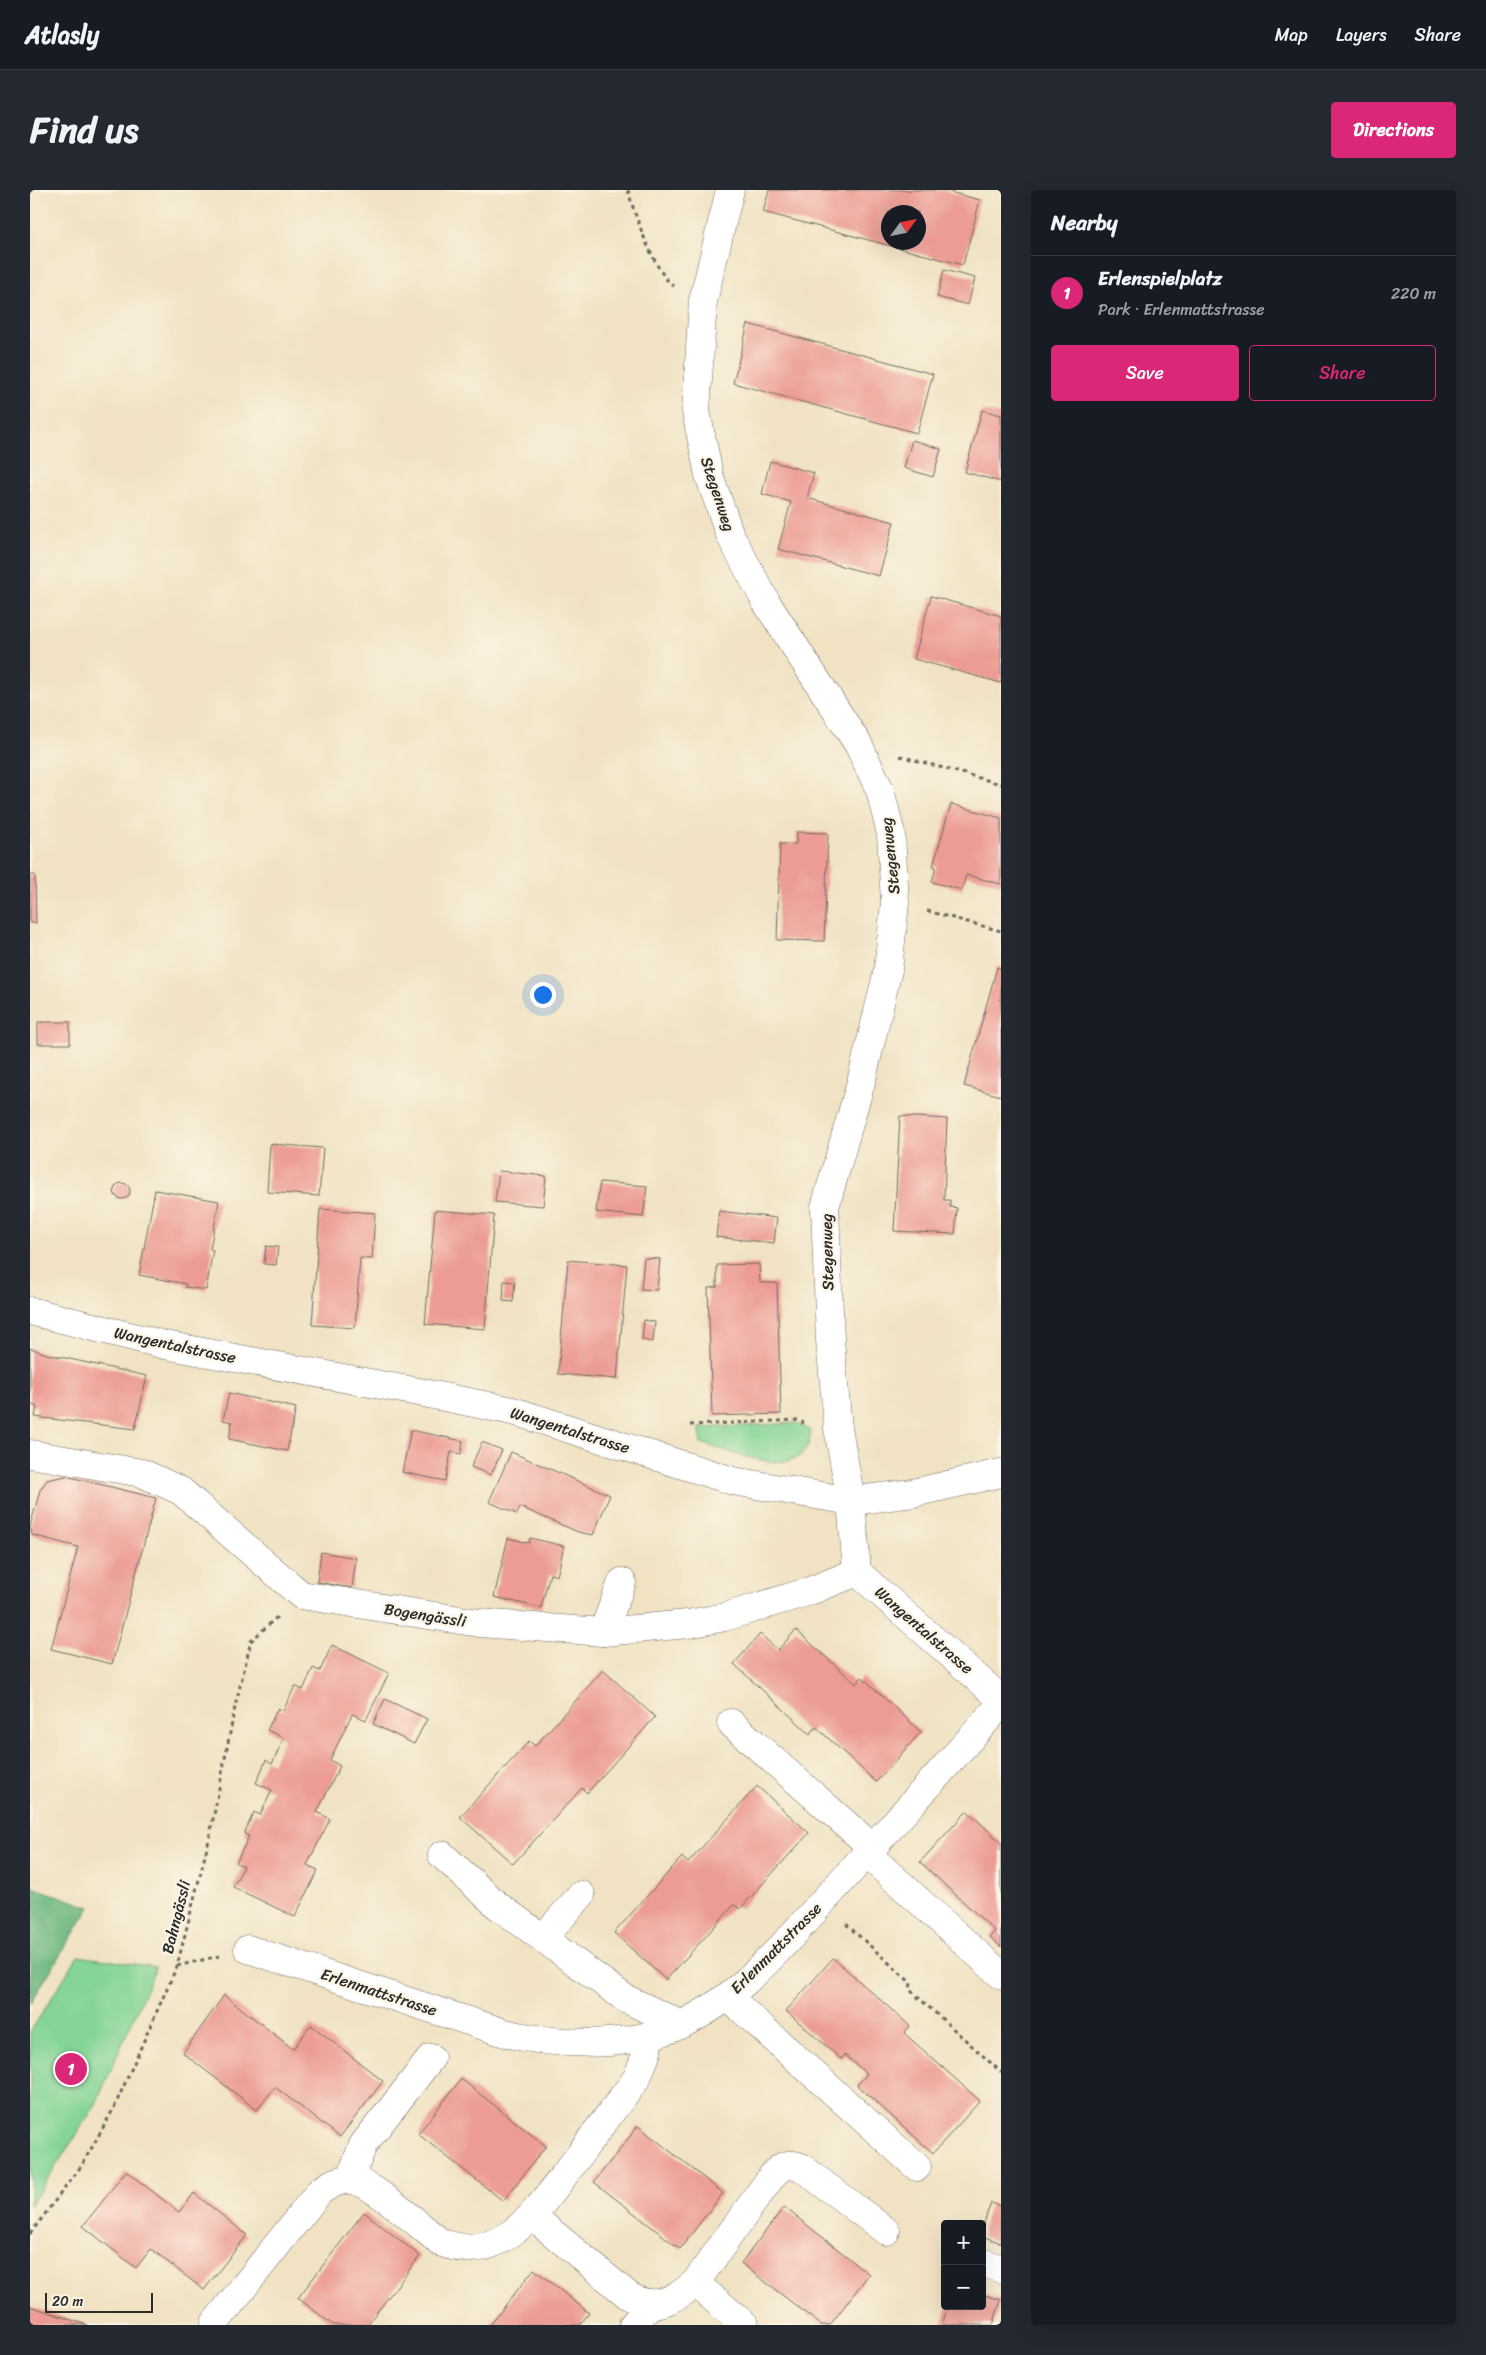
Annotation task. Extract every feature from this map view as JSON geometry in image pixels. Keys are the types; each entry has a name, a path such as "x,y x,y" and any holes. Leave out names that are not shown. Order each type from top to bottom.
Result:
{"street":[{"name":"Stegenweg","path":"730,190 703,301 696,411 712,483 730,535 766,602 858,744 880,790 891,834 895,903 888,970 861,1082 826,1207 830,1340 838,1428 851,1501"},
{"name":"Wangentalstrasse","path":"30,1311 165,1345 512,1411 733,1481 851,1501 913,1493 1001,1473"},
{"path":"30,1454 142,1472 181,1491 301,1595"},
{"path":"851,1501 857,1572"},
{"name":"Wangentalstrasse","path":"857,1572 1001,1699"},
{"name":"Bogengässli","path":"301,1595 479,1623 603,1632 688,1624 725,1617 810,1591 857,1572"},
{"path":"603,1632 622,1582"},
{"name":"Erlenmattstrasse","path":"248,1950 504,2033 532,2039 585,2042 648,2036 680,2024 728,1998 755,1974 870,1851 1001,1704"},
{"path":"731,1723 1001,1975"},
{"path":"442,1855 497,1905 626,1999 680,2024"},
{"path":"543,1938 581,1895"},
{"path":"728,1998 917,2167"},
{"path":"215,2323 320,2191 341,2180 353,2180 369,2186 440,2242 453,2248 470,2249 486,2246 507,2237 532,2216 637,2078 646,2058 648,2036"},
{"path":"353,2180 355,2166 363,2145 431,2058"},
{"path":"532,2216 629,2296 641,2303 641,2315 686,2291 695,2283 772,2176 783,2165 792,2164 801,2167 886,2231"},
{"path":"986,2263 1001,2269"},
{"path":"695,2283 745,2325"}],"path":[{"path":"628,190 634,214 668,283 703,301"},
{"path":"858,744 1001,784"},
{"path":"895,903 1001,931"},
{"path":"690,1425 797,1420 817,1429 838,1428"},
{"name":"Bahngässli","path":"30,2234 32,2226 82,2165 114,2108 177,1966 209,1840 235,1707 252,1641 301,1595"},
{"path":"822,1902 911,1983 910,1990 1001,2072"},
{"path":"177,1966 248,1950"}],"green space":[{"path":"797,1423 811,1431 807,1448 797,1457 783,1461 749,1458 701,1443 700,1428"},
{"path":"30,1886 90,1907 30,2004"},
{"path":"78,1956 156,1967 95,2106 30,2206 30,2032"}],"building":[{"path":"769,190 942,190 980,200 963,265 906,250 926,250 926,205 881,205 881,243 763,212"},
{"path":"944,270 975,278 968,305 937,297"},
{"path":"748,324 933,374 917,433 733,383"},
{"path":"982,410 1001,415 1001,482 965,472"},
{"path":"912,440 941,449 933,477 904,468"},
{"path":"770,461 814,473 807,498 894,522 879,576 778,549 791,502 762,494"},
{"path":"931,596 1001,616 1001,683 914,659"},
{"path":"951,804 1001,818 1001,884 966,875 962,890 932,882 936,867 933,866"},
{"path":"797,832 828,833 824,941 777,940 780,844 796,844"},
{"path":"30,875 35,875 36,923 30,923"},
{"path":"997,967 1001,968 1001,1096 964,1086"},
{"path":"38,1022 70,1022 70,1044 38,1044"},
{"path":"900,1116 947,1119 944,1200 950,1200 950,1207 957,1208 955,1234 894,1231"},
{"path":"270,1144 323,1148 319,1196 267,1192"},
{"path":"499,1171 546,1176 543,1206 495,1202"},
{"path":"600,1182 647,1186 643,1217 596,1212"},
{"path":"122,1183 130,1191 122,1199 114,1191"},
{"path":"155,1190 219,1201 210,1249 213,1250 206,1290 185,1287 186,1284 139,1275"},
{"path":"320,1209 375,1213 372,1259 360,1258 355,1328 312,1325"},
{"path":"435,1210 494,1215 485,1329 425,1324"},
{"path":"719,1211 777,1218 774,1243 716,1237"},
{"path":"266,1246 278,1247 276,1265 264,1264"},
{"path":"644,1258 660,1259 657,1290 641,1289"},
{"path":"568,1260 627,1265 617,1379 558,1374"},
{"path":"759,1264 760,1283 777,1283 781,1414 712,1416 708,1288 717,1287 717,1265"},
{"path":"504,1281 515,1282 513,1302 503,1301"},
{"path":"644,1320 655,1322 653,1342 642,1340"},
{"path":"30,1348 47,1354 147,1376 135,1429 35,1417 37,1407 30,1404"},
{"path":"229,1393 296,1408 287,1451 229,1439 232,1422 223,1420"},
{"path":"411,1430 463,1441 461,1454 451,1452 445,1481 402,1472"},
{"path":"482,1442 502,1450 491,1475 471,1467"},
{"path":"511,1452 610,1495 593,1535 578,1532 520,1507 517,1514 489,1502"},
{"path":"66,1476 156,1498 112,1664 51,1649 78,1547 32,1535 30,1527 40,1490 47,1480"},
{"path":"508,1538 529,1543 530,1538 564,1546 557,1576 550,1574 541,1608 494,1597"},
{"path":"321,1552 356,1558 352,1588 317,1582"},
{"path":"796,1630 856,1684 862,1677 921,1732 876,1782 816,1727 810,1734 734,1664 760,1634 778,1650"},
{"path":"332,1645 389,1673 366,1720 352,1714 330,1760 340,1766 317,1812 330,1819 307,1865 318,1870 295,1917 233,1887 244,1866 236,1863 249,1836 244,1834 254,1812 260,1815 272,1790 256,1783 266,1760 272,1764 284,1738 267,1730 278,1708 283,1711 295,1686 303,1690 313,1668 320,1671"},
{"path":"603,1670 655,1717 587,1793 582,1788 513,1864 460,1817 529,1741 535,1746"},
{"path":"385,1699 427,1719 414,1744 373,1724"},
{"path":"757,1786 809,1833 740,1909 734,1905 666,1980 614,1933 682,1857 688,1863"},
{"path":"967,1811 1001,1842 1001,1947 990,1937 995,1931 920,1862"},
{"path":"833,1958 910,2026 904,2033 980,2101 933,2153 857,2085 867,2074 845,2055 841,2059 786,2011"},
{"path":"224,1995 293,2049 311,2025 383,2081 340,2137 275,2087 257,2110 183,2053"},
{"path":"461,2079 546,2146 503,2201 418,2134"},
{"path":"638,2126 723,2193 680,2249 594,2182"},
{"path":"126,2171 179,2212 194,2193 247,2235 204,2290 151,2249 136,2268 83,2226"},
{"path":"991,2203 1001,2206 1001,2243 986,2237 985,2220"},
{"path":"784,2207 869,2274 830,2325 821,2325 741,2263"},
{"path":"364,2212 420,2256 367,2325 333,2325 298,2298"},
{"path":"534,2269 589,2313 580,2325 490,2325"},
{"path":"986,2295 1001,2300 993,2325 942,2325 947,2310 986,2310"},
{"path":"30,2306 87,2325 30,2325"}],"place":[{"name":"Erlenspielplatz","path":"71,2069"}]}
